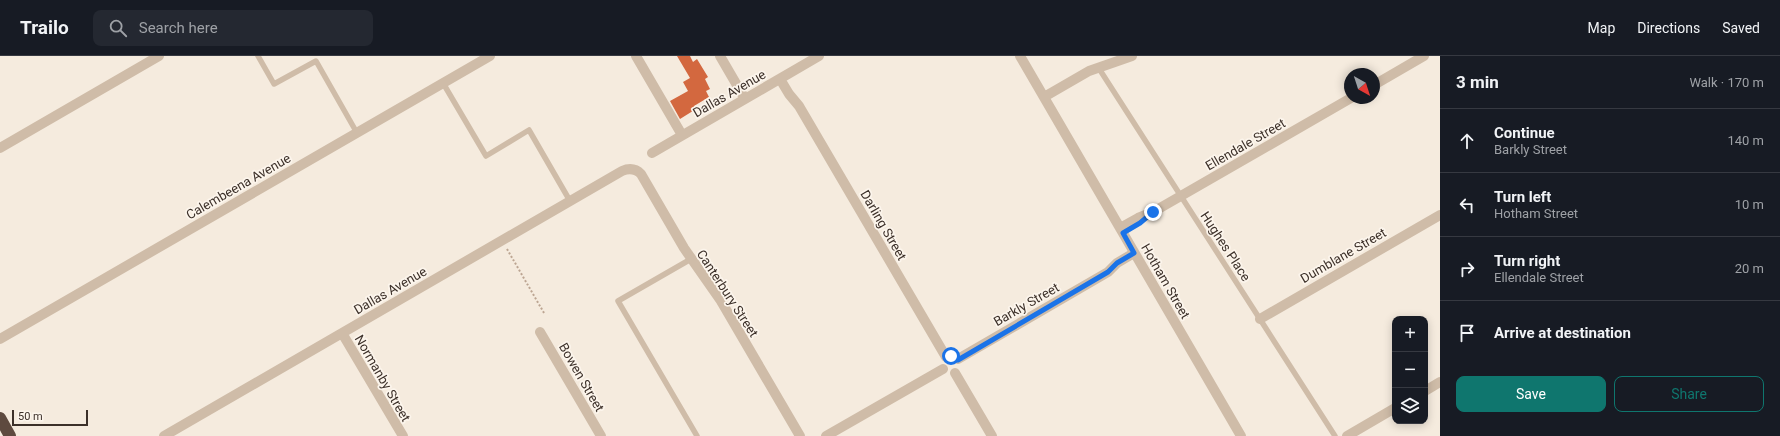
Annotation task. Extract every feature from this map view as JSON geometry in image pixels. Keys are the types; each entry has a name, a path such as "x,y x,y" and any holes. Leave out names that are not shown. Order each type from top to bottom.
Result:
{"highway":[{"path":"0,418 10,436"}],"street":[{"path":"0,148 160,56"},
{"name":"Calembeena Avenue","path":"0,339 490,56"},
{"path":"636,56 682,135"},
{"path":"720,56 745,99"},
{"name":"Dallas Avenue","path":"652,153 819,56"},
{"name":"Hotham Street","path":"1020,56 1241,436"},
{"path":"1044,97 1098,67 1132,56"},
{"path":"1380,82 1424,56"},
{"name":"Darling Street","path":"783,77 794,90 799,106 946,357"},
{"name":"Ellendale Street","path":"1121,231 1140,223 1153,212 1344,102"},
{"name":"Dallas Avenue","path":"164,436 178,432 342,333 622,171 630,169"},
{"name":"Canterbury Street","path":"630,169 636,170 641,174 684,248 721,301 800,436"},
{"name":"Dumblane Street","path":"1260,318 1440,215"},
{"name":"Barkly Street","path":"958,360 1108,272 1120,269 1136,256"},
{"name":"Bowen Street","path":"540,332 601,436"},
{"name":"Normanby Street","path":"342,333 403,436"},
{"path":"951,356 958,360 960,365 955,372 950,374 943,369 941,364 946,357 951,356"},
{"path":"826,436 943,369"},
{"path":"955,372 992,436"},
{"path":"1428,389 1440,382"},
{"path":"1347,436 1392,410"}],"lane":[{"path":"258,56 274,84 316,61 357,133"},
{"name":"Hughes Place","path":"1098,67 1335,436"},
{"path":"443,83 486,156 529,130 570,201"},
{"path":"691,259 618,300 697,436"}],"path":[{"path":"507,249 544,313"}],"building":[{"path":"677,56 690,56 693,62 697,59 708,77 705,79 710,89 706,91 709,97 694,106 696,109 680,119 670,101 688,91 683,82 690,78"}],"route":[{"path":"951,356 954,356 958,360 1108,272 1117,263 1134,253 1123,233 1140,223 1153,212"}]}
